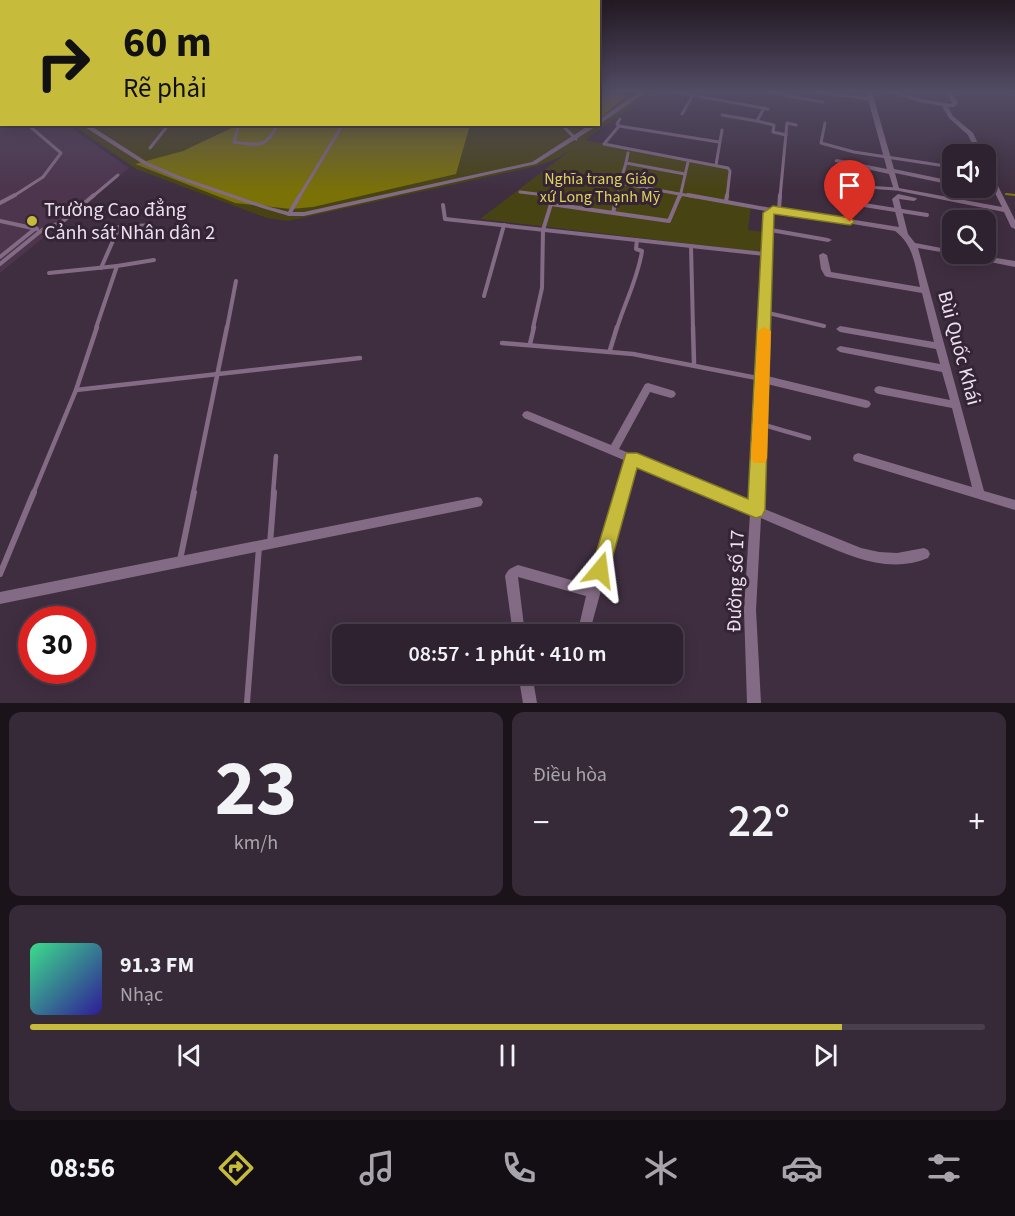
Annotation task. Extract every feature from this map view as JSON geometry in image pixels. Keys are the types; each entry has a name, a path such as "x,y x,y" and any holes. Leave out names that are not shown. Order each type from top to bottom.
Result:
{"street":[{"path":"878,125 896,189 1005,210"},
{"path":"960,125 971,134 976,144"},
{"path":"86,126 145,163 180,178 289,214 326,211 506,171 545,159 594,126"},
{"path":"837,161 942,181"},
{"path":"996,191 1015,227"},
{"path":"899,211 896,197 914,199"},
{"path":"775,210 897,230 904,234"},
{"name":"Đường số 17","path":"754,703 750,610 761,424 766,229 775,210"},
{"name":"Bùi Quốc Khái","path":"899,211 904,234 913,245 980,495"},
{"path":"766,229 828,240"},
{"path":"913,245 942,250"},
{"path":"824,255 825,269 828,274 925,291"},
{"path":"996,261 1015,264"},
{"path":"840,329 940,346"},
{"path":"840,349 946,369"},
{"path":"762,379 866,404"},
{"path":"614,451 648,387 671,394"},
{"path":"879,390 956,405"},
{"path":"526,415 852,551 894,560 912,559 924,554"},
{"path":"585,624 632,458"},
{"path":"858,458 1015,506"},
{"path":"0,598 477,502"},
{"path":"518,624 511,576 513,573 518,571 593,592"},
{"path":"527,684 530,703"}],"lane":[{"path":"773,125 773,132 786,135"},
{"path":"624,184 775,210 787,125"},
{"path":"825,125 821,143 942,165"},
{"path":"0,203 31,187 54,168 61,153 29,126"},
{"path":"150,148 167,126"},
{"path":"238,126 234,142 260,145 270,140 277,126"},
{"path":"289,214 342,126"},
{"path":"563,126 576,139"},
{"path":"719,142 679,138 619,126 604,144 716,165 730,171 726,201"},
{"path":"716,165 722,130"},
{"path":"622,176 628,153"},
{"path":"551,204 669,221 681,194 688,162"},
{"path":"626,163 685,174"},
{"path":"0,264 42,230 62,222 118,175"},
{"path":"530,344 542,288 543,230 562,179 581,176"},
{"path":"862,190 867,187 896,189"},
{"path":"520,192 554,196"},
{"path":"613,213 618,192"},
{"path":"443,205 445,219 765,254"},
{"path":"864,205 927,215"},
{"path":"0,221 42,230"},
{"path":"101,268 119,227 152,225"},
{"path":"484,296 504,225"},
{"path":"0,257 36,228"},
{"path":"610,350 629,289 639,275 642,251 636,249 637,240"},
{"path":"691,246 694,363"},
{"path":"49,273 154,260"},
{"path":"0,573 76,390 117,266"},
{"path":"180,562 236,280"},
{"path":"764,312 824,326"},
{"path":"502,343 610,350 694,363 762,379"},
{"path":"76,390 360,358"},
{"path":"761,424 809,438"},
{"path":"247,703 276,456"}],"shaded area":[{"name":"Trường Cao đẳng Cảnh sát Nhân dân 2","path":"0,126 68,126 129,168 0,273"},
{"path":"236,126 470,126 456,174 313,207 291,209 235,203 135,164 183,151"}],"green space":[{"name":"Nghĩa trang Giáo xứ Long Thạnh Mỹ","path":"606,125 585,140 720,165 728,169 730,203 751,206 748,230 763,232 759,252 480,219 572,149 558,158 537,166 288,221 267,218 136,169 74,126"}],"waterway":[{"path":"1006,194 1015,195"}],"slow traffic":[{"path":"759,458 764,331"}],"place":[{"name":"Trường Cao đẳng Cảnh sát Nhân dân 2","path":"32,221"}],"route":[{"path":"600,570 632,458 756,510 768,213 773,209 850,222"}]}
